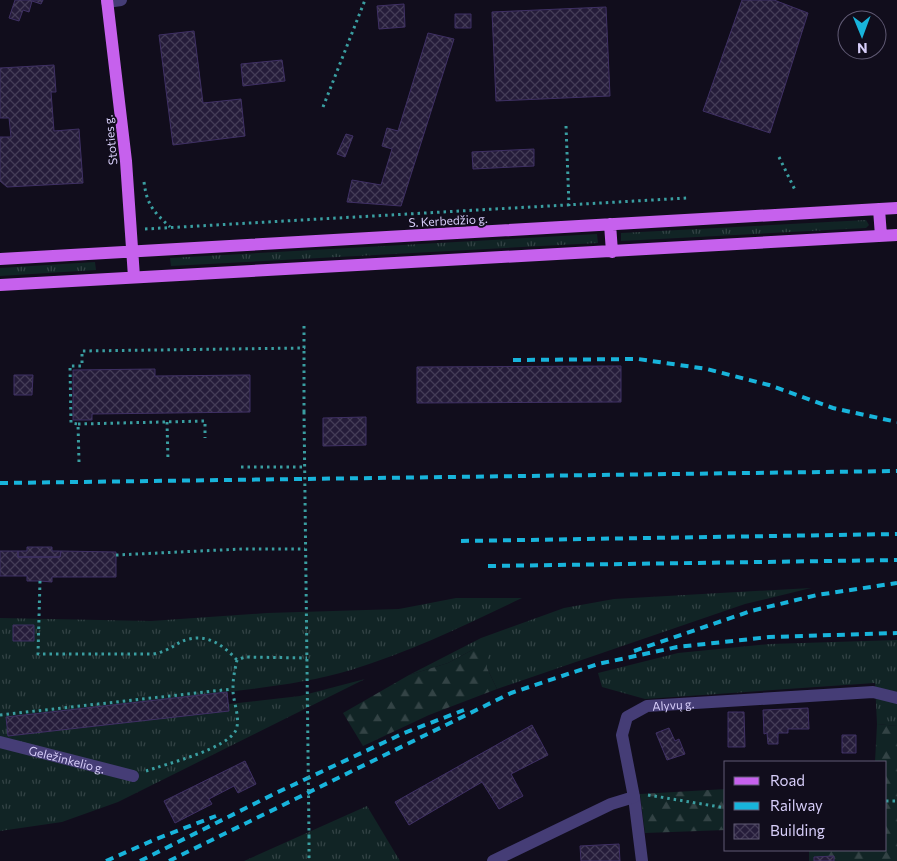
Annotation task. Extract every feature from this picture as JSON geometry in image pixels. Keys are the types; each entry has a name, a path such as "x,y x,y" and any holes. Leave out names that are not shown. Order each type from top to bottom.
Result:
{"main road":[{"name":"Stoties g.","path":"107,1 132,229 134,277"},
{"name":"S. Kerbedžio g.","path":"0,259 897,208"},
{"path":"879,209 880,236"},
{"path":"610,224 612,252"},
{"path":"0,285 897,235"}],"street":[{"path":"107,1 121,0"},
{"name":"Alyvų g.","path":"642,861 634,797 622,735 627,718 647,706 872,692 897,698"},
{"name":"Geležinkelio g.","path":"0,742 133,776"},
{"path":"494,861 611,804 634,797"}],"path":[{"path":"322,107 365,0"},
{"path":"566,126 569,206"},
{"path":"778,157 796,192"},
{"path":"132,229 688,198"},
{"path":"304,326 309,861"},
{"path":"205,438 205,422 71,424 70,366 82,366 82,352 304,348"},
{"path":"167,422 168,461"},
{"path":"78,424 79,462"},
{"path":"241,467 304,467"},
{"path":"116,555 242,548 305,549"},
{"path":"40,582 38,654 153,654 167,652 188,639 201,638 212,640 226,649 237,660"},
{"path":"237,660 245,657 307,658"},
{"path":"133,776 194,755 228,740 236,729 237,720 232,689 237,660"},
{"path":"0,715 232,689"},
{"path":"634,797 657,796 724,808"}],"green space":[{"path":"866,220 869,225 866,228 621,241 621,233"},
{"path":"597,234 598,243 171,266 170,258"},
{"path":"95,262 96,270 0,276 0,268"},
{"path":"811,588 745,604 497,689 487,668 487,653 474,649 448,663 409,675 481,638 564,608 614,599"},
{"path":"456,598 522,598 459,628 373,663 305,681 227,692 229,704 300,696 365,679 118,802 62,822 0,831 0,618 151,621 267,613 399,609"},
{"path":"897,640 897,726 877,724 875,683 645,699 602,687 598,673 678,653 770,644"},
{"path":"483,647 487,653 487,668 497,689 429,715 363,746 343,713 409,675 448,663 474,649"},
{"path":"877,724 897,726 897,861 809,861 809,851 887,851 887,761 875,761"},
{"path":"724,789 724,830 645,833 640,794"},
{"path":"367,806 400,861 244,861"}],"building":[{"path":"15,0 43,0 41,4 32,1 29,12 23,10 19,21 9,18"},
{"path":"742,0 774,0 808,13 770,133 703,111"},
{"path":"404,4 405,27 379,29 377,6"},
{"path":"606,7 610,96 496,101 492,12"},
{"path":"455,14 471,14 471,28 455,28"},
{"path":"194,31 203,103 241,99 245,136 173,145 159,35"},
{"path":"428,33 454,39 401,206 347,202 352,180 381,185 392,149 382,146 387,128 398,131"},
{"path":"282,60 285,81 243,86 241,64"},
{"path":"54,65 56,92 51,92 54,131 79,129 83,183 7,187 0,181 0,137 11,137 9,118 0,118 0,68"},
{"path":"346,134 353,136 345,157 337,154"},
{"path":"534,149 534,166 473,169 472,152"},
{"path":"621,366 621,402 417,403 417,367"},
{"path":"155,369 155,376 250,375 250,412 92,414 92,420 73,420 73,370"},
{"path":"14,375 33,375 32,395 14,395"},
{"path":"366,417 366,445 323,446 323,418"},
{"path":"27,547 52,547 52,551 61,551 60,557 18,557 18,551 27,551"},
{"path":"0,551 18,551 18,557 60,557 61,551 116,552 116,577 52,577 52,582 27,581 27,576 0,576"},
{"path":"13,625 34,625 34,641 13,641"},
{"path":"227,692 229,711 8,736 6,717"},
{"path":"808,708 809,729 788,729 788,733 778,733 778,744 768,744 767,733 764,734 763,710"},
{"path":"728,712 744,712 745,747 728,747"},
{"path":"532,725 548,755 511,774 523,796 499,809 482,782 409,825 395,802"},
{"path":"669,728 675,741 679,739 685,754 667,760 656,733"},
{"path":"842,735 856,735 856,753 842,753"},
{"path":"245,761 256,784 238,793 234,786 209,799 212,804 175,823 164,801"},
{"path":"619,844 620,861 581,861 580,846"},
{"path":"834,856 834,861 814,861 814,857"}],"railway":[{"path":"513,360 638,359 707,369 769,385 833,408 897,422"},
{"path":"0,483 897,471"},
{"path":"461,541 897,534"},
{"path":"488,566 897,560"},
{"path":"634,651 751,611 817,595 897,583"},
{"path":"169,861 511,693 598,664 677,647 769,637 897,633"},
{"path":"140,861 276,793 404,733 464,710"},
{"path":"106,861 216,816"}]}
